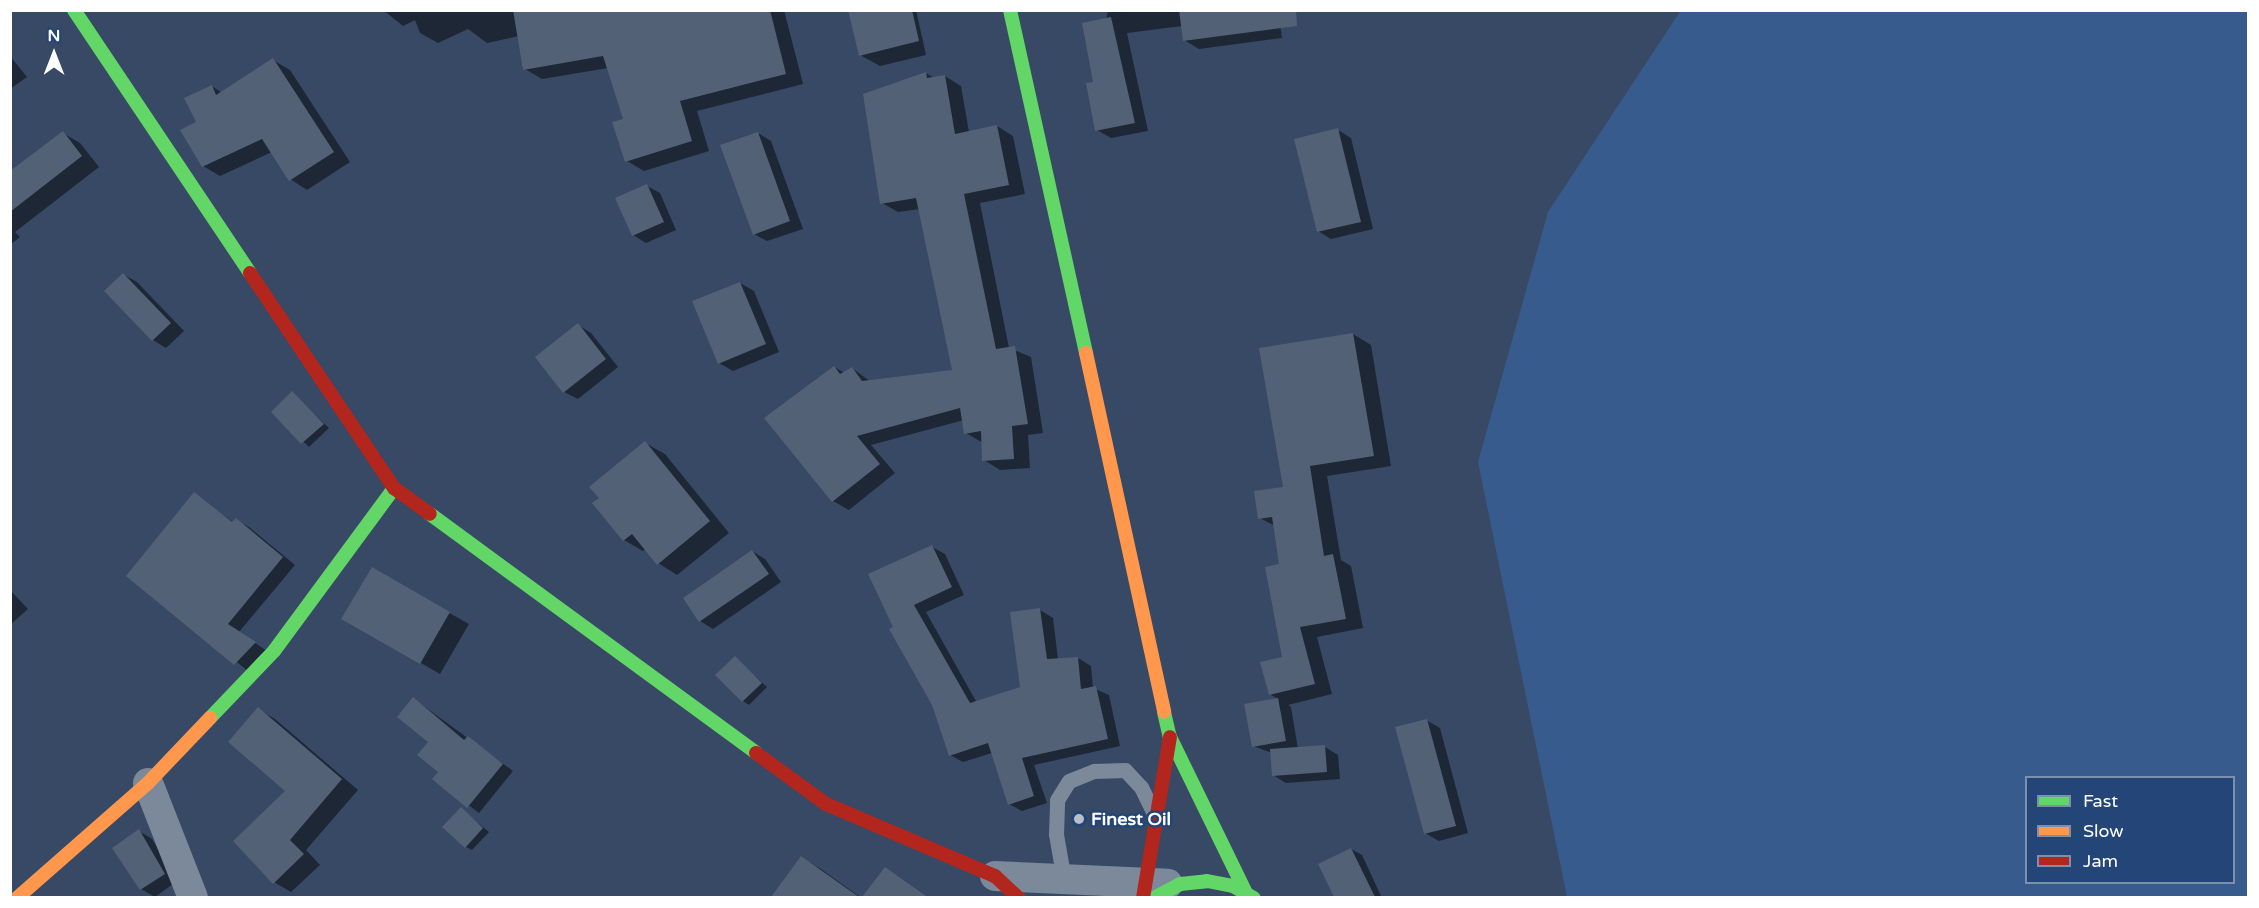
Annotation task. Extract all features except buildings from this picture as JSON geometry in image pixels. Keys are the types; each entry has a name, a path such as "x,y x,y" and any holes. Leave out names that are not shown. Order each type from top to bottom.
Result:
{"main road":[{"path":"74,10 394,488 826,804 995,876 1019,897"},
{"path":"1010,10 1170,737 1250,894"},
{"path":"16,897 148,783 274,651 394,488"},
{"path":"1147,893 1170,737"},
{"path":"1180,884 1207,880 1250,894"}],"street":[{"path":"148,783 193,897"},
{"path":"995,876 1064,880 1147,893 1180,884"}],"lane":[{"path":"1064,880 1056,834 1057,800 1069,780 1094,771 1125,770 1141,787 1157,823"}],"shaded area":[{"path":"1681,10 2248,11 2248,897 1567,897 1478,462 1548,212"}],"traffic: fast":[{"path":"74,10 250,273"},
{"path":"1010,10 1086,353"},
{"path":"210,718 274,651 394,488"},
{"path":"430,514 756,753"},
{"path":"1164,712 1170,737 1245,891"},
{"path":"1154,898 1180,884 1207,881 1233,886 1254,898"}],"traffic: slow":[{"path":"1086,353 1164,712"},
{"path":"17,898 148,783 210,718"}],"traffic: jam":[{"path":"250,273 394,488 430,514"},
{"path":"1143,898 1170,737"},
{"path":"756,753 826,804 995,876 1019,898"}],"place":[{"name":"Finest Oil","path":"1079,819"}]}
